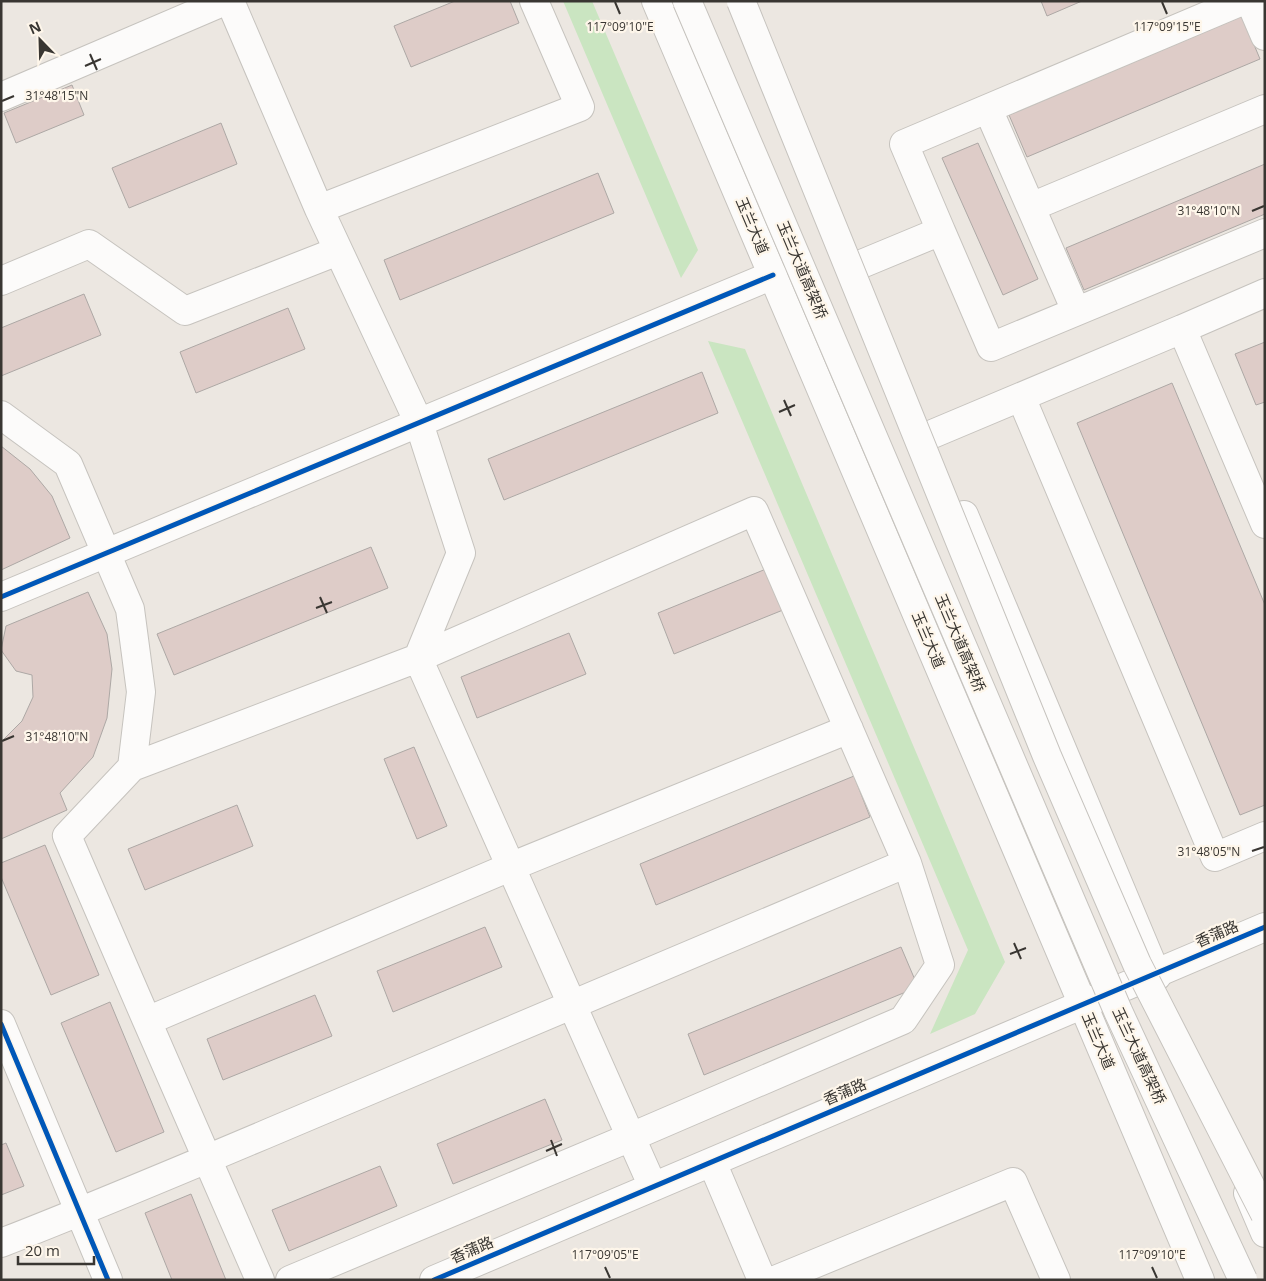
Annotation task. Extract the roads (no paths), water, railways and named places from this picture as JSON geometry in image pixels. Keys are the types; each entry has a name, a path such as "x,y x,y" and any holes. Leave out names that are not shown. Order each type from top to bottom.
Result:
{"main road":[{"path":"1,97 225,1"},
{"path":"230,1 319,209 419,423 461,553 418,658 653,1187"},
{"path":"319,209 580,107 534,1"},
{"name":"玉兰大道","path":"656,1 1200,1280"},
{"name":"玉兰大道高架桥","path":"687,1 1118,1011 1243,1280"},
{"path":"741,1 1047,756 1125,937 1265,1214"},
{"path":"748,1 1265,1233"},
{"path":"1242,1 904,144 991,347 1265,232"},
{"path":"1250,1 1265,36"},
{"path":"988,108 1076,311"},
{"path":"1031,207 1265,109"},
{"path":"859,265 941,231"},
{"path":"1,282 89,244 185,311 338,251"},
{"path":"1,597 773,276"},
{"path":"930,435 1265,294"},
{"path":"1182,329 1265,524"},
{"path":"1021,396 1215,857 1265,836"},
{"path":"1,415 68,464 130,609 141,692 132,767"},
{"path":"260,1280 67,836 132,767 418,658 754,511 907,863 940,965 903,1020 631,1137 290,1280"},
{"path":"147,1021 510,867 849,729"},
{"path":"1,1244 80,1213 907,863"},
{"name":"香蒲路","path":"434,1280 1265,927"},
{"path":"1,1024 108,1280"},
{"path":"712,1162 762,1280"},
{"path":"774,1280 1013,1182 1056,1280"}]}
